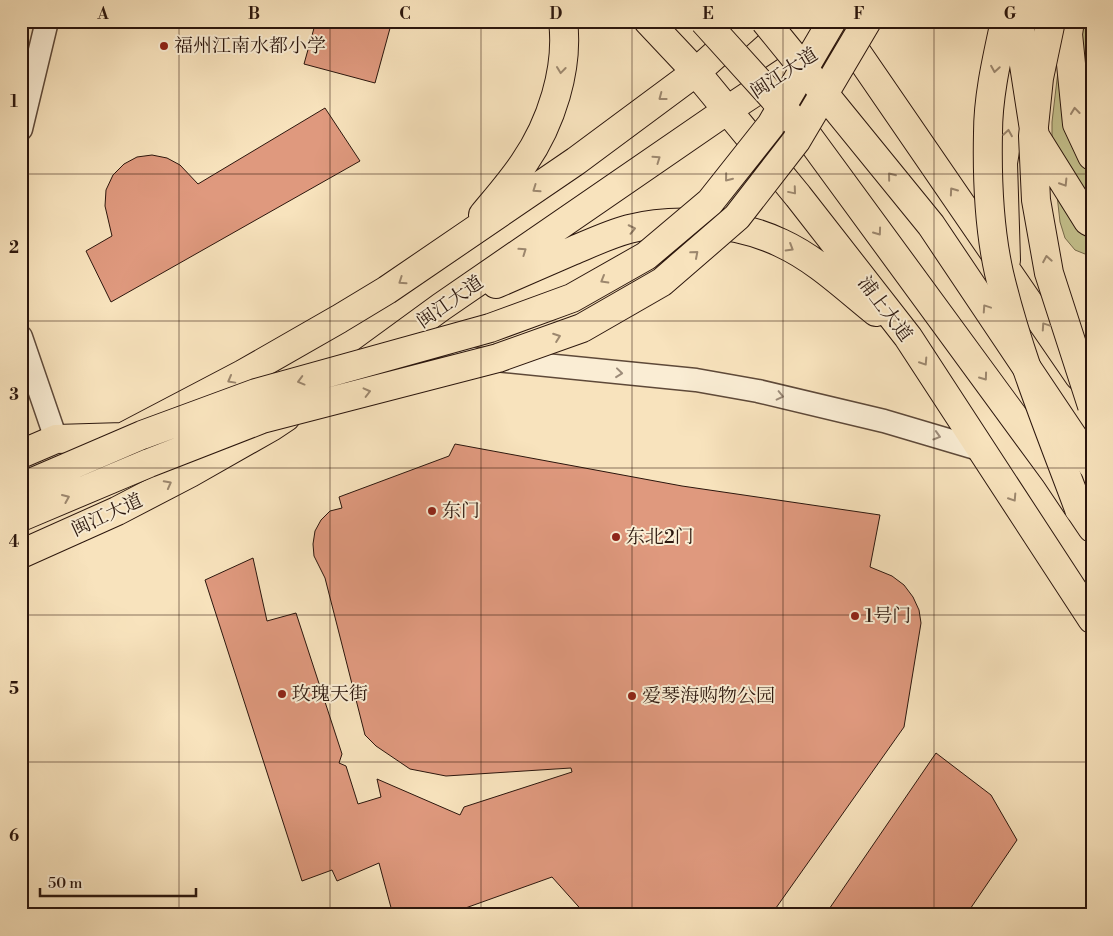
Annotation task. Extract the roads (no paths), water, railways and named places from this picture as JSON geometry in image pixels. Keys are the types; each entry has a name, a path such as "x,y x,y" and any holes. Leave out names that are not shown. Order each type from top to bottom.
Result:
{"main road":[{"path":"461,241 524,163 546,123 560,77 565,39 563,21"},
{"name":"浦上大道","path":"648,21 696,72 726,111 798,196 908,337 1092,619"},
{"path":"704,21 808,136 1086,518"},
{"path":"21,454 56,439 123,438 212,391 331,324 388,290 576,161 696,72 753,21"},
{"path":"765,21 931,225 1092,464"},
{"path":"1005,21 995,69 988,132 990,204 999,271 1019,348 1086,518"},
{"path":"1021,21 1020,39 1035,136 1088,221 1092,223"},
{"path":"1006,269 1003,163 1022,47 1031,21"},
{"path":"1051,21 1039,78 1033,136 1036,200 1049,274 1092,406"},
{"path":"1070,21 1068,34 1077,124 1092,156"},
{"path":"848,24 1006,269 1092,395"},
{"path":"21,487 142,435 256,393 490,328 572,298 646,256 710,202 848,24"},
{"path":"21,517 149,463 262,419 498,358 582,328 662,282 736,218 796,141 848,24"},
{"name":"闽江大道","path":"21,554 117,511 271,427 848,24"},
{"path":"441,307 630,229 702,223 754,232 782,243 806,258 908,337"}],"street":[{"path":"21,129 47,21"},
{"path":"21,337 56,439"},
{"path":"379,353 496,360 696,380 758,391 884,421 982,450"}],"place":[{"name":"福州江南水都小学","path":"164,46"},
{"name":"东门","path":"432,511"},
{"name":"东北2门","path":"616,537"},
{"name":"1号门","path":"855,616"},
{"name":"玫瑰天街","path":"282,694"},
{"name":"爱琴海购物公园","path":"632,696"}]}
